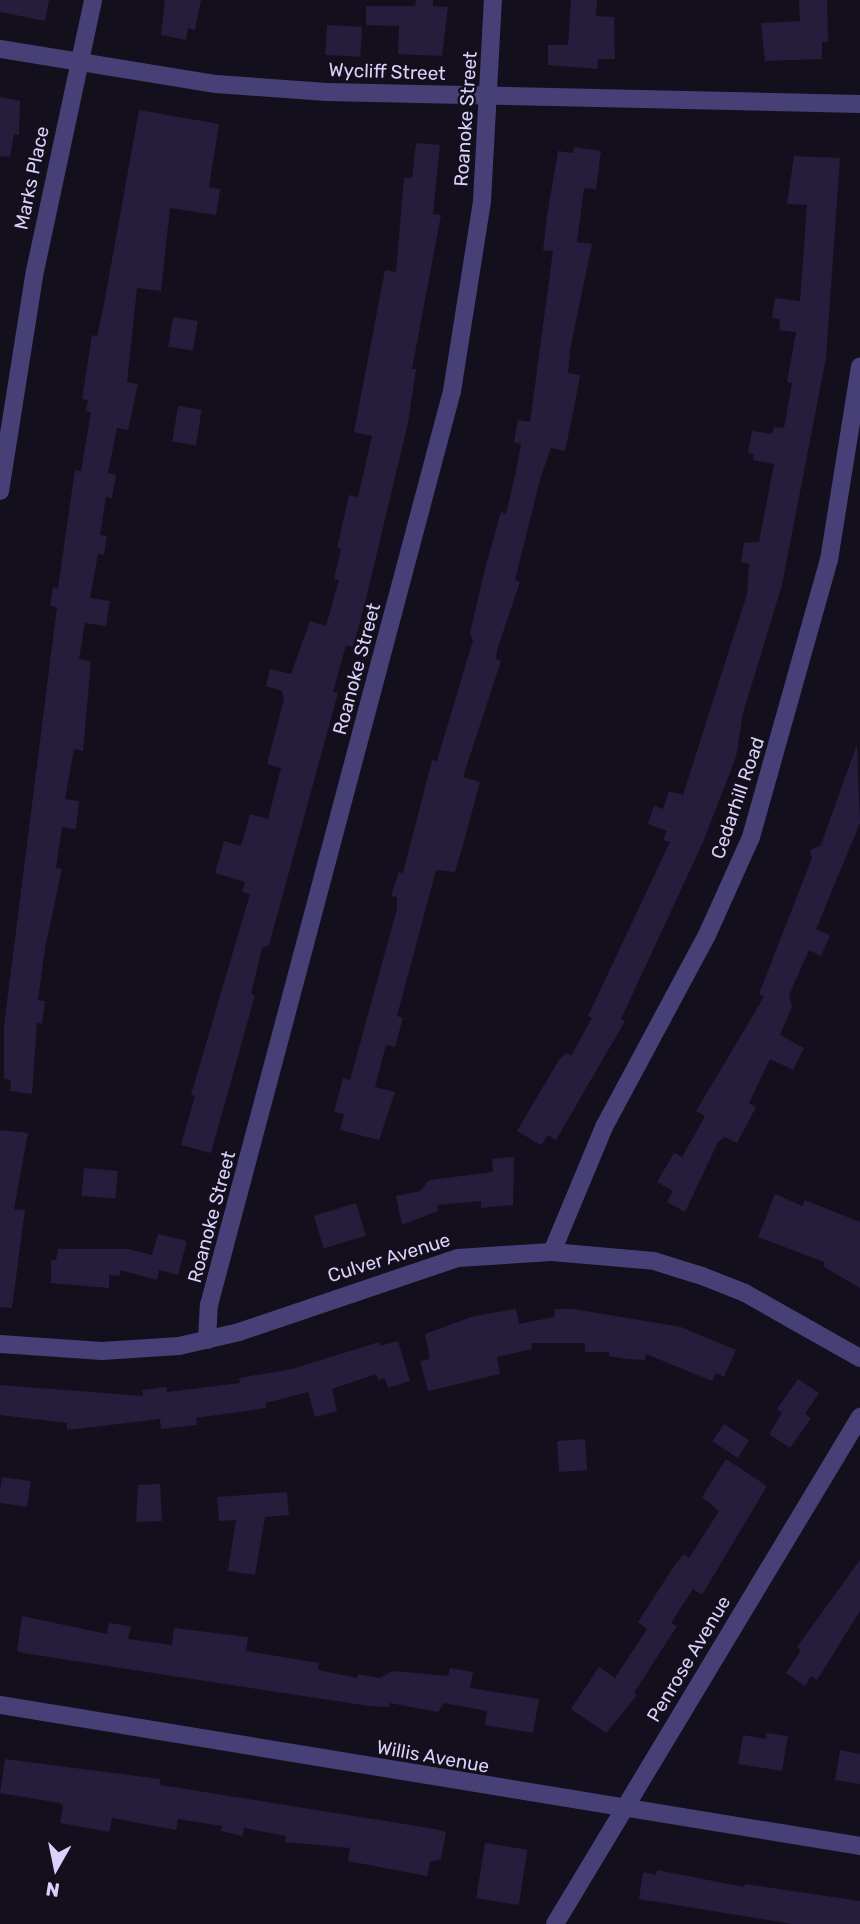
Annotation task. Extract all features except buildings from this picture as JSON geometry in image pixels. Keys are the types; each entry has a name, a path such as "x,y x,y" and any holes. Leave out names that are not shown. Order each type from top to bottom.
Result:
{"street":[{"name":"Marks Place","path":"0,491 35,271 93,0"},
{"name":"Roanoke Street","path":"207,1340 209,1306 452,391 475,260 491,97 493,0"},
{"name":"Wycliff Street","path":"0,49 216,84 491,97 860,104"},
{"name":"Cedarhill Road","path":"552,1252 604,1127 708,935 751,836 829,560 860,366"},
{"name":"Culver Avenue","path":"0,1344 102,1351 179,1346 207,1340 458,1258 552,1252 654,1261 702,1276 745,1293 860,1358"},
{"name":"Penrose Avenue","path":"555,1924 621,1810 860,1417"},
{"name":"Willis Avenue","path":"0,1705 621,1810 860,1846"}]}
